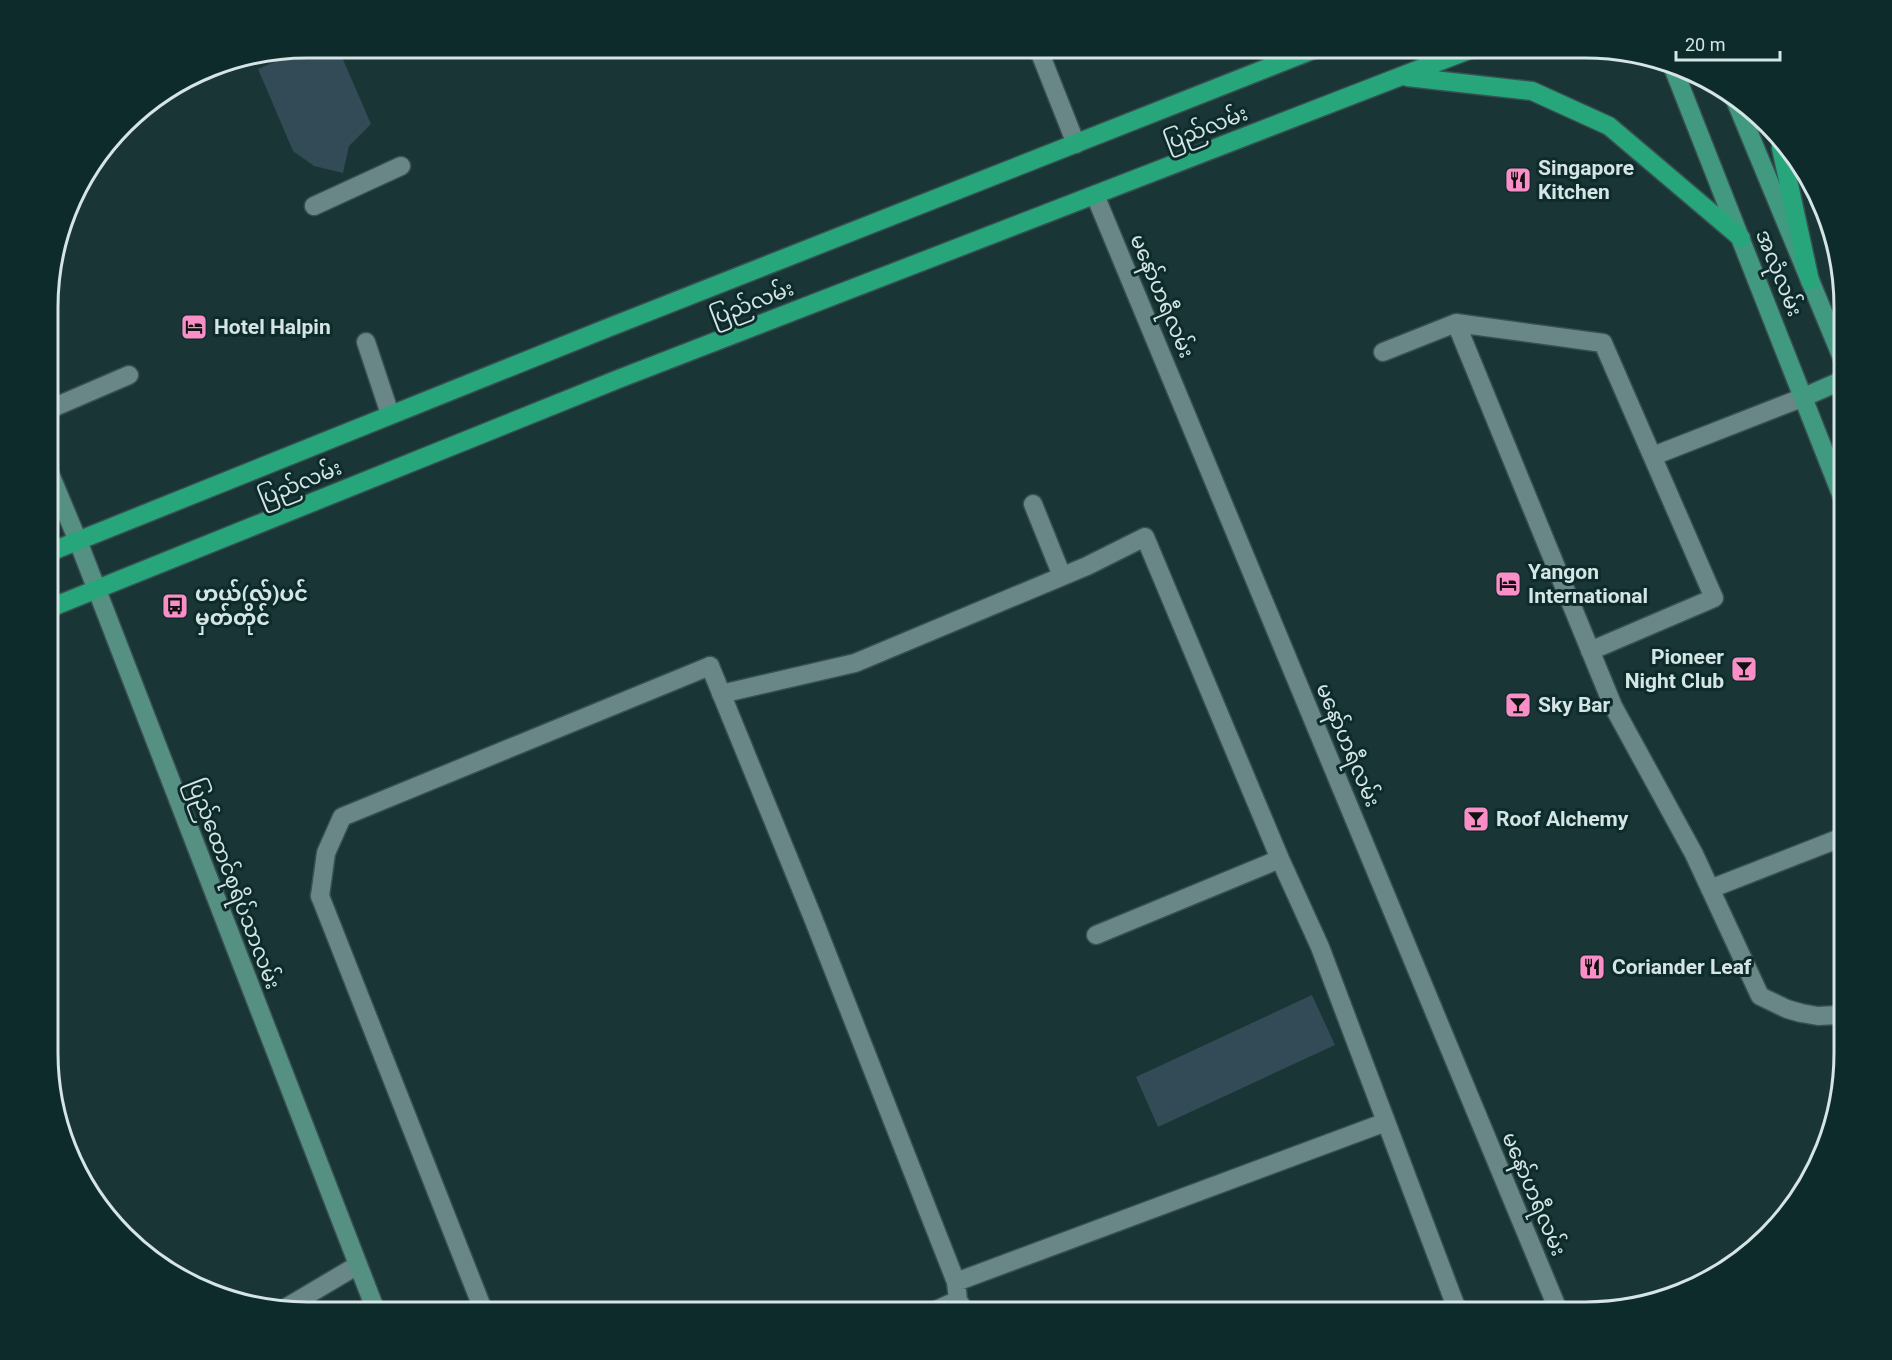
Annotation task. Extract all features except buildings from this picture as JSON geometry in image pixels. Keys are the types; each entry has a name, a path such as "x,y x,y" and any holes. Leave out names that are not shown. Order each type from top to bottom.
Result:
{"highway":[{"name":"ပြည်လမ်း","path":"58,549 390,414 1293,58"},
{"name":"ပြည်လမ်း","path":"58,605 621,378 1449,58"},
{"path":"1402,77 1532,91 1609,126 1741,238"},
{"path":"1783,157 1810,281"}],"main road":[{"name":"အလုံလမ်း","path":"1676,76 1834,474"},
{"name":"အလုံလမ်း","path":"1741,114 1834,337"},
{"path":"1804,397 1834,384"}],"street":[{"path":"1042,58 1076,144"},
{"path":"314,206 401,166"},
{"name":"မနော်ဟရီလမ်း","path":"1095,195 1555,1302"},
{"path":"1456,323 1613,706 1675,817 1760,996 1801,1013 1818,1016 1834,1015"},
{"path":"1383,352 1456,323 1603,343 1714,598 1590,651"},
{"path":"366,342 390,414"},
{"path":"58,406 129,375"},
{"path":"1653,456 1804,397"},
{"name":"ပြည်ထောင်စုရိပ်သာလမ်း","path":"58,493 373,1302"},
{"path":"1033,504 1062,576"},
{"path":"721,694 855,663 1062,576 1145,537 1280,858 1320,947 1454,1302"},
{"path":"480,1302 320,896 326,853 342,817 710,666 813,918 960,1298 1386,1122"},
{"path":"1710,889 1834,841"},
{"path":"1096,935 1280,858"},
{"path":"296,1301 358,1264"}],"place":[{"name":"Singapore Kitchen","path":"1518,180"},
{"name":"Hotel Halpin","path":"194,327"},
{"name":"Yangon International","path":"1508,584"},
{"name":"ဟယ်(လ်)ပင် မှတ်တိုင်","path":"175,606"},
{"name":"Pioneer Night Club","path":"1744,669"},
{"name":"Sky Bar","path":"1518,705"},
{"name":"Roof Alchemy","path":"1476,819"},
{"name":"Coriander Leaf","path":"1592,967"}]}
